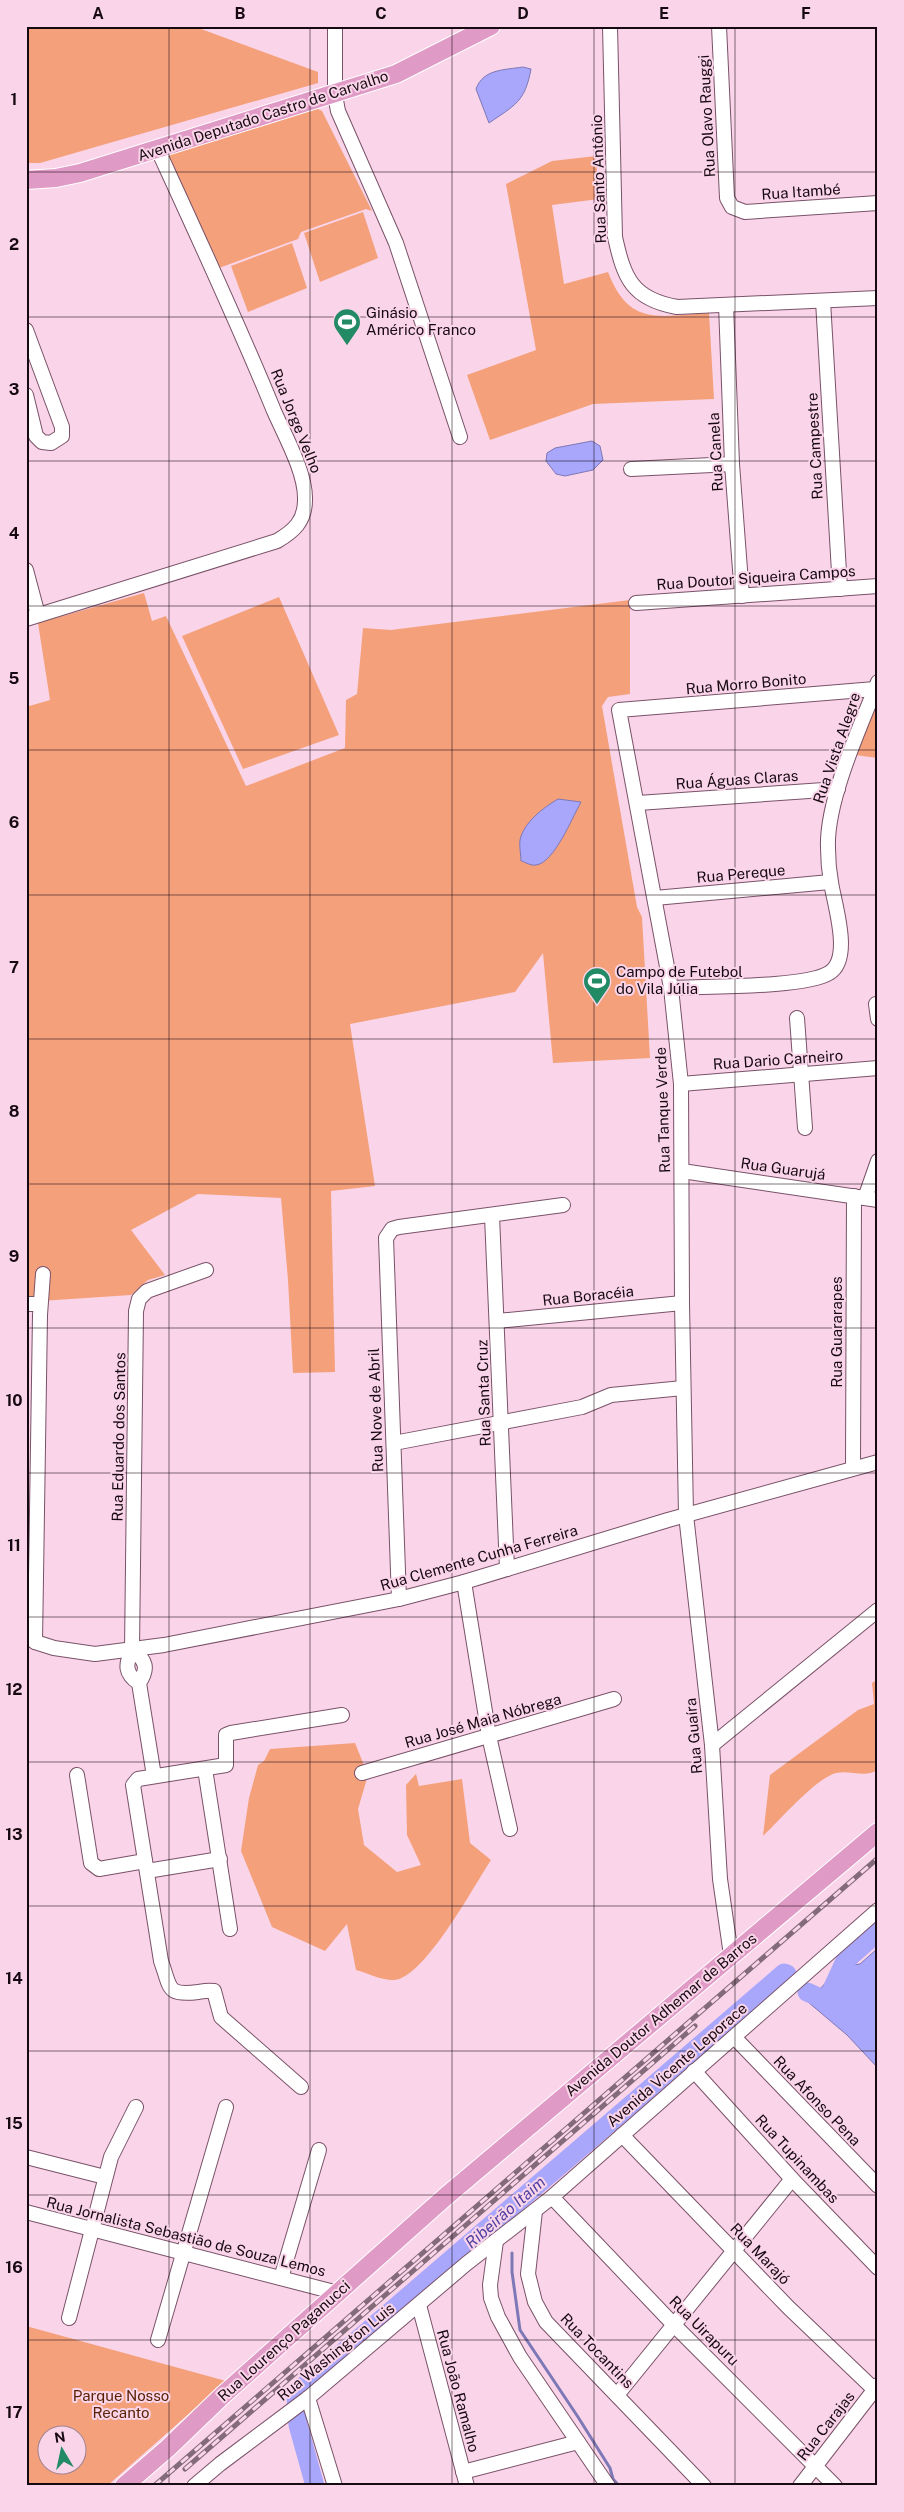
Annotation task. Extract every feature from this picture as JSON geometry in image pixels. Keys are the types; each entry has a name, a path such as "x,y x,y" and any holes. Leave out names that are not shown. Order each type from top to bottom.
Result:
{"main road":[{"name":"Avenida Deputado Castro de Carvalho","path":"28,181 80,173 335,95 418,65 491,26"},
{"name":"Avenida Doutor Adhemar de Barros","path":"444,2198 878,1832"},
{"name":"Rua Lourenço Paganucci","path":"124,2486 444,2198"}],"street":[{"path":"335,26 335,95 338,111 396,244 460,437"},
{"name":"Rua Santo Antônio","path":"610,26 615,237 620,262 635,289 641,295 660,304 677,307 878,298"},
{"name":"Rua Olavo Rauggi","path":"720,26 728,204"},
{"name":"Rua Jorge Velho","path":"32,617 277,540 293,531 304,512 305,487 296,462 242,334 158,150"},
{"name":"Rua Itambé","path":"728,204 737,210 745,212 878,203"},
{"name":"Rua Campestre","path":"823,301 840,589"},
{"name":"Rua Canela","path":"726,305 732,464 742,596"},
{"path":"26,330 62,427 62,436 51,442 42,442 36,436 26,395"},
{"path":"631,469 732,464"},
{"path":"26,570 32,617"},
{"name":"Rua Doutor Siqueira Campos","path":"636,602 878,586"},
{"name":"Rua Morro Bonito","path":"619,710 876,685"},
{"name":"Rua Vista Alegre","path":"671,988 798,982 830,972 838,962 841,938 830,882 828,830 838,789 876,685"},
{"name":"Rua Tanque Verde","path":"619,710 638,803 671,988 681,1084 682,1303 686,1515"},
{"name":"Rua Águas Claras","path":"638,803 838,789"},
{"name":"Rua Pereque","path":"655,898 830,882"},
{"path":"876,1004 878,1019"},
{"path":"797,1018 805,1128"},
{"name":"Rua Dario Carneiro","path":"681,1084 878,1068"},
{"name":"Rua Guararapes","path":"853,1468 866,1198 878,1160"},
{"name":"Rua Guarujá","path":"682,1171 866,1198"},
{"path":"492,1216 563,1205"},
{"name":"Rua Nove de Abril","path":"399,1599 385,1246 388,1233 399,1227 492,1216"},
{"name":"Rua Santa Cruz","path":"492,1216 507,1569"},
{"name":"Rua Eduardo dos Santos","path":"132,1650 136,1311 139,1300 147,1291 206,1270"},
{"path":"31,1638 33,1304 43,1274"},
{"name":"Rua Boracéia","path":"497,1321 682,1303"},
{"path":"394,1444 582,1407 611,1395 683,1388"},
{"name":"Rua Clemente Cunha Ferreira","path":"31,1638 54,1648 95,1654 132,1650 399,1599 464,1582 686,1515 878,1462"},
{"name":"Rua Guaíra","path":"686,1515 712,1744 720,1879 731,1955"},
{"path":"464,1582 490,1736 510,1829"},
{"path":"712,1744 878,1610"},
{"path":"132,1650 143,1658 146,1666 146,1674 139,1683 154,1776"},
{"name":"Rua José Maia Nóbrega","path":"362,1773 614,1699"},
{"path":"301,2087 221,2017 214,1992 209,1990 181,1994 175,1993 171,1989 161,1961 133,1785 138,1779 226,1765 225,1740 226,1735 231,1733 342,1715"},
{"path":"205,1769 230,1929"},
{"path":"77,1775 91,1863 94,1867 99,1869 220,1859"},
{"name":"Avenida Vicente Leporace","path":"496,2241 552,2197 878,1910"},
{"name":"Rua Afonso Pena","path":"734,2037 878,2186"},
{"name":"Rua Tupinambas","path":"694,2071 792,2179 878,2268"},
{"path":"68,2318 111,2157 136,2107"},
{"path":"158,2340 226,2107"},
{"name":"Rua Marajó","path":"622,2135 788,2307 877,2389"},
{"path":"280,2278 319,2150"},
{"path":"26,2157 105,2177"},
{"path":"617,2395 792,2179"},
{"name":"Rua Uirapuru","path":"552,2197 674,2325 835,2486"},
{"name":"Rua Tocantins","path":"535,2211 528,2274 530,2290 546,2322 704,2486"},
{"name":"Rua Jornalista Sebastião de Souza Lemos","path":"26,2212 338,2292"},
{"path":"496,2241 490,2285 494,2308 520,2357 608,2486"},
{"name":"Rua Washington Luis","path":"194,2486 303,2401 496,2241"},
{"name":"Rua João Ramalho","path":"419,2305 465,2479"},
{"name":"Rua Carajas","path":"800,2486 877,2389"},
{"path":"303,2401 335,2486"},
{"path":"465,2479 578,2442"}],"green space":[{"path":"26,26 193,26 318,72 318,83 40,163 26,163"},
{"path":"316,108 322,111 372,211 366,209 301,232 298,239 219,268 167,156 171,151"},
{"path":"596,156 599,199 552,205 564,284 608,272 616,290 636,310 661,316 709,313 714,399 593,404 490,440 467,375 536,350 506,184 552,161"},
{"path":"363,212 378,258 320,282 304,233"},
{"path":"292,243 307,288 248,312 231,266"},
{"path":"144,593 152,621 166,616 246,786 345,748 346,700 357,694 363,628 391,630 630,600 630,694 608,697 602,706 637,907 642,917 650,1058 553,1063 543,953 515,992 350,1024 375,1186 331,1191 335,1372 293,1373 281,1198 198,1194 131,1230 165,1275 148,1280 131,1295 26,1302 26,707 50,700 38,623"},
{"path":"279,597 339,735 243,769 182,636"},
{"path":"878,690 878,758 855,755"},
{"path":"878,1679 878,1770 863,1774 836,1773 828,1777 798,1800 763,1836 770,1775 858,1710 874,1704 872,1683"},
{"path":"355,1743 368,1775 358,1809 364,1845 397,1872 421,1865 407,1835 406,1785 416,1774 419,1786 462,1779 470,1843 491,1860 461,1909 433,1949 419,1965 405,1976 393,1980 379,1978 356,1970 347,1924 325,1951 272,1927 241,1851 249,1798 258,1765 264,1761 270,1749"},
{"name":"Parque Nosso Recanto","path":"26,2326 226,2381 107,2486 26,2486"}],"shaded area":[{"path":"523,67 531,69 526,89 522,96 512,107 489,123 476,89 479,82 489,74"},
{"path":"592,441 600,446 603,460 593,470 565,476 556,474 546,461 547,453 555,448"},
{"path":"558,799 581,802 562,839 543,862 534,865 521,861 520,840 522,833 540,811"},
{"path":"878,1948 878,2068 847,2035 808,2002 841,1966 860,1964"}],"waterway":[{"name":"Ribeirão Itaim","path":"833,1987 845,1961 878,1932"},
{"name":"Ribeirão Itaim","path":"315,2486 298,2425 296,2398 306,2384 784,1973 787,1974"},
{"name":"Ribeirão Itaim","path":"807,1992 863,2017 878,2019"},
{"path":"470,2245 478,2247"},
{"path":"512,2253 512,2272 520,2330 578,2417 610,2468 613,2479 619,2486"}],"railway":[{"path":"154,2486 878,1858"},
{"path":"185,2469 695,2026"}],"place":[{"name":"Ginásio Américo Franco","path":"347,346"},
{"name":"Campo de Futebol do Vila Júlia","path":"597,1005"}]}
